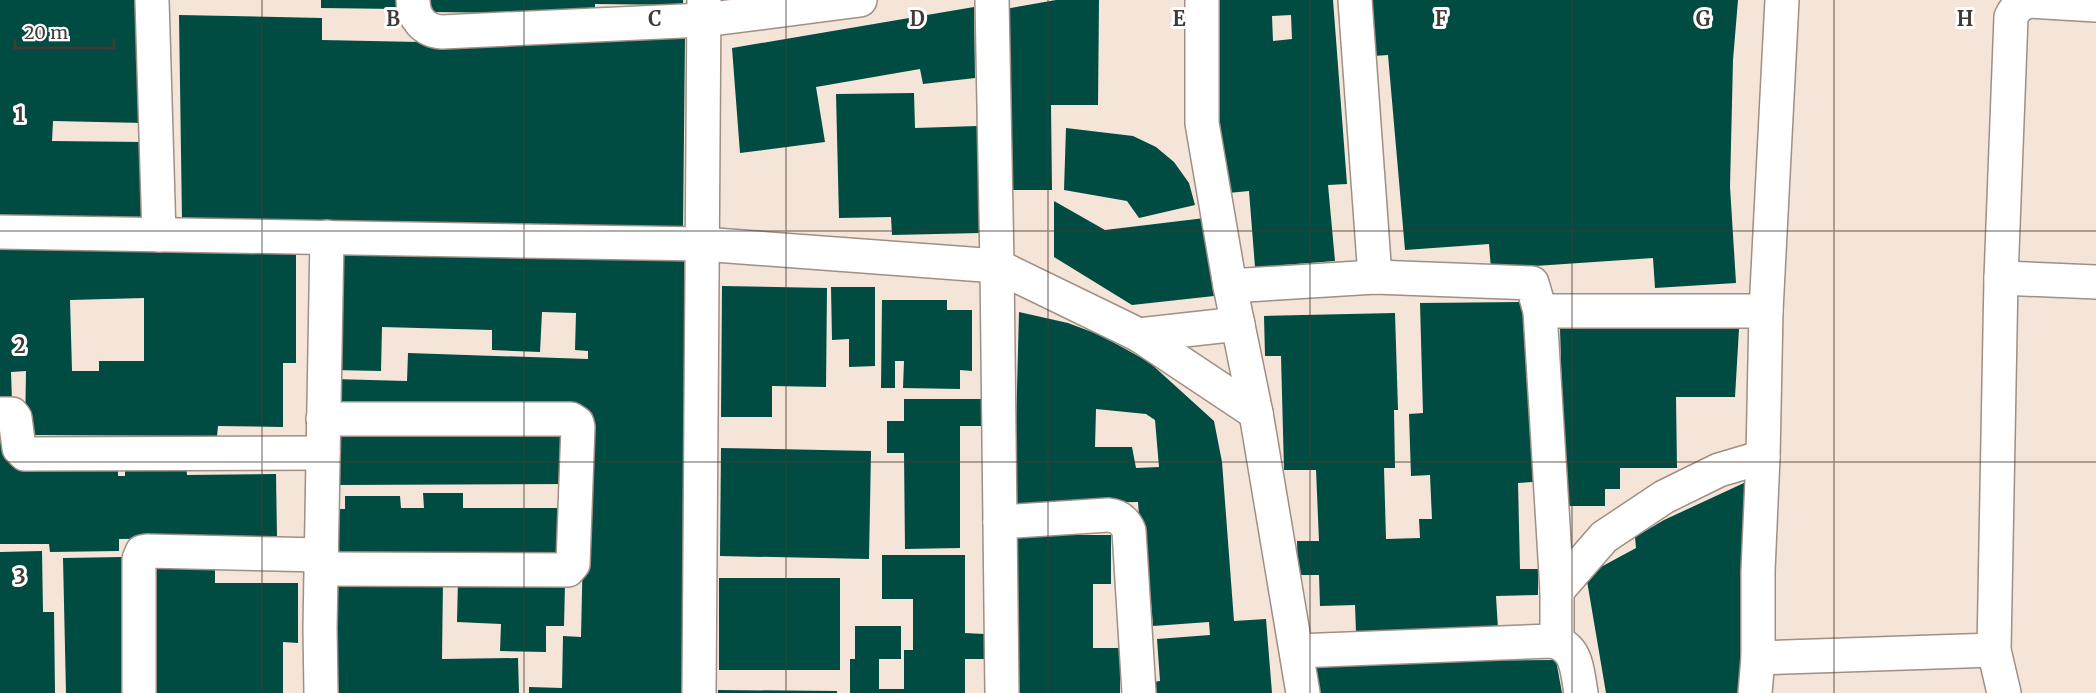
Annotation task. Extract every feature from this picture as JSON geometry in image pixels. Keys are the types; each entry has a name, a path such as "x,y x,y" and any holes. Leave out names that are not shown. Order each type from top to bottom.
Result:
{"street":[{"path":"152,0 159,235"},
{"path":"413,0 413,10 417,18 428,29 442,32 704,10 861,0"},
{"path":"992,0 1002,693"},
{"path":"1202,0 1202,123 1230,286 1256,413 1304,693"},
{"path":"1355,0 1375,277"},
{"path":"1755,693 1758,658 1766,310 1782,0"},
{"path":"2004,693 1994,650 2001,278 2012,17 2020,4 2030,1 2096,4"},
{"path":"699,693 704,10"},
{"path":"0,232 702,244 997,266 1139,335 1256,413"},
{"path":"321,693 322,453 327,237"},
{"path":"1230,286 1375,277 1532,283 1540,311 1557,591 1557,642"},
{"path":"2001,278 2096,282"},
{"path":"1540,311 1766,310"},
{"path":"1139,335 1238,324"},
{"path":"0,414 12,414 15,418 19,448 26,454 322,453"},
{"path":"139,693 139,559 142,552 147,550 321,562 568,570 573,564 578,427 577,423 571,419 323,419"},
{"path":"1557,591 1604,537 1664,497 1719,470 1763,457"},
{"path":"1000,522 1108,515 1116,516 1124,522 1129,531 1139,693"},
{"path":"1297,651 1557,642 1569,650 1575,659 1581,693"},
{"path":"1758,658 1994,650"}],"building":[{"path":"0,0 137,0 144,123 53,121 52,141 144,142 143,219 0,217"},
{"path":"321,0 397,0 397,9 321,8"},
{"path":"431,0 683,0 683,5 595,4 595,14 431,12"},
{"path":"1056,0 1099,0 1098,105 1051,105 1052,190 1007,190 1005,9"},
{"path":"1216,0 1333,0 1347,184 1328,185 1335,261 1255,267 1249,191 1228,193 1220,134","holes":["1291,15 1292,39 1273,41 1272,16"]},
{"path":"1369,0 1738,0 1733,60 1730,187 1736,283 1655,288 1653,258 1491,269 1489,244 1405,250 1388,55 1373,56"},
{"path":"974,7 975,78 923,84 920,69 816,87 825,142 740,153 732,48"},
{"path":"179,15 322,18 322,40 466,43 685,36 683,230 182,221"},
{"path":"914,93 915,128 977,126 980,233 892,235 891,217 839,218 836,94"},
{"path":"1066,128 1133,136 1156,147 1174,162 1189,183 1195,205 1139,218 1127,201 1064,190"},
{"path":"1054,201 1105,230 1205,218 1214,296 1132,305 1054,257"},
{"path":"0,246 296,251 296,363 283,363 283,427 218,426 217,436 25,435 26,371 11,372 12,401 0,401","holes":["144,298 144,361 99,361 99,371 72,371 70,300"]},
{"path":"335,255 684,259 685,693 529,693 529,687 562,688 563,636 581,637 586,409 332,408 333,379 407,381 408,353 588,359 588,351 575,350 576,313 542,312 540,352 492,350 492,330 382,327 381,371 333,370"},
{"path":"722,286 827,288 826,387 772,386 772,417 721,417"},
{"path":"831,287 875,287 875,366 849,367 849,339 832,340"},
{"path":"882,300 947,300 947,310 972,310 972,371 960,370 960,389 903,388 904,361 895,361 895,388 881,388"},
{"path":"1522,302 1533,482 1518,483 1520,569 1538,569 1538,595 1496,596 1498,629 1356,632 1355,605 1320,606 1319,575 1298,575 1297,541 1319,541 1316,470 1284,470 1281,356 1265,356 1264,316 1395,313 1398,410 1394,410 1395,468 1384,468 1386,539 1420,538 1419,519 1432,519 1430,475 1411,476 1409,414 1423,413 1420,303"},
{"path":"1019,312 1068,323 1100,335 1149,362 1214,421 1222,462 1234,621 1266,619 1272,693 1153,693 1152,682 1160,681 1157,639 1210,635 1209,622 1153,626 1146,543 1141,543 1138,502 1014,504","holes":["1096,409 1146,414 1155,420 1159,467 1136,468 1132,447 1095,447"]},
{"path":"1560,328 1739,329 1735,397 1676,397 1677,468 1620,468 1620,489 1605,489 1605,506 1565,506"},
{"path":"904,399 984,399 984,426 960,426 960,548 905,549 904,453 887,453 887,421 904,421"},
{"path":"9,430 10,464 118,463 118,476 125,476 125,465 186,464 187,475 276,474 277,537 119,539 119,551 50,552 49,544 0,544 0,431"},
{"path":"564,434 565,484 336,485 336,435"},
{"path":"721,448 871,451 869,559 720,556"},
{"path":"1746,482 1748,693 1606,693 1586,575 1636,548 1635,537 1664,520"},
{"path":"423,493 463,493 463,508 562,508 563,557 337,558 337,509 345,509 345,496 400,496 401,508 424,508"},
{"path":"1014,535 1111,535 1111,584 1093,584 1093,648 1120,648 1120,693 1014,693"},
{"path":"42,551 43,612 54,612 55,693 0,693 0,552"},
{"path":"882,555 965,555 965,633 984,634 984,659 965,659 965,693 850,693 850,659 855,659 855,626 901,626 901,659 879,659 879,689 904,689 904,650 913,650 913,599 882,599"},
{"path":"123,557 125,693 66,693 63,558"},
{"path":"149,564 215,565 215,583 298,583 298,643 283,642 283,693 149,693"},
{"path":"719,578 840,578 840,670 719,670"},
{"path":"337,579 443,580 442,659 518,658 519,693 336,693"},
{"path":"458,580 565,584 564,626 546,626 546,652 500,651 501,624 457,622"},
{"path":"1556,660 1562,693 1319,693 1316,661"},
{"path":"718,690 837,691 837,693 718,693"}]}
